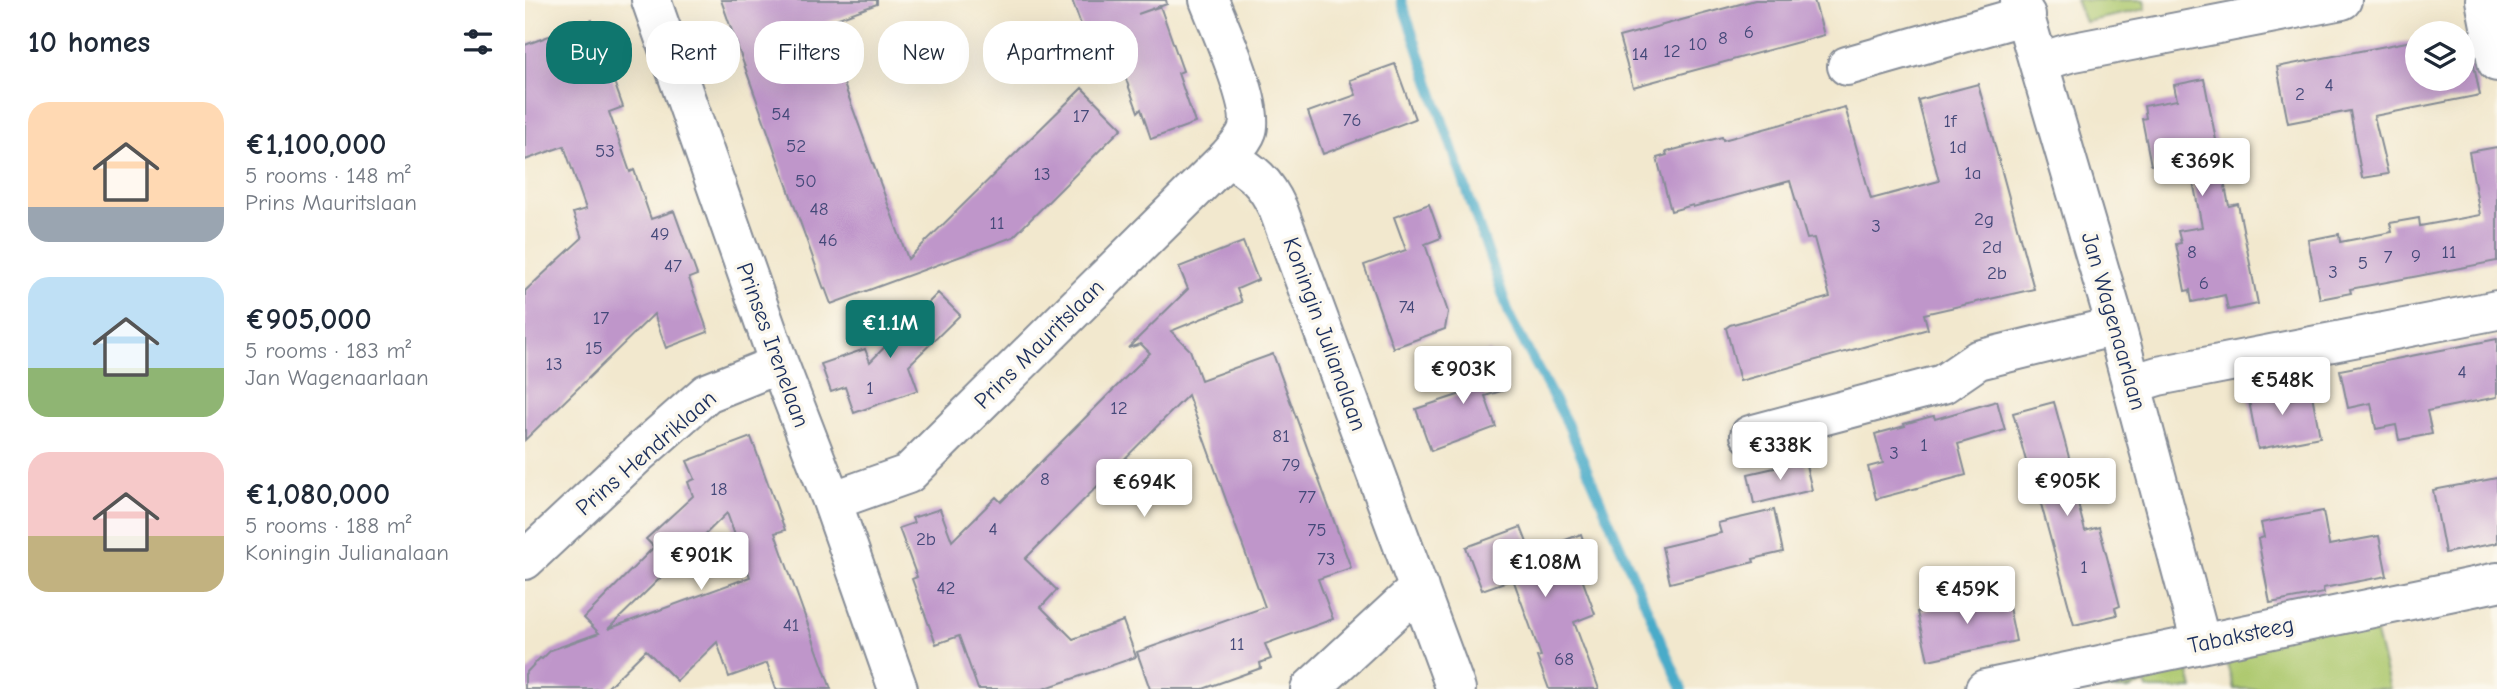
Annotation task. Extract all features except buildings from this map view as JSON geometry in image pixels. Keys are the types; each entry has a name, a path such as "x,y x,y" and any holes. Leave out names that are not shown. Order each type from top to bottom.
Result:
{"street":[{"name":"Prinses Irenelaan","path":"651,0 779,364 832,501 898,689"},
{"path":"1209,0 1245,93 1248,113 1248,130 1228,157"},
{"path":"2040,62 2341,0"},
{"path":"2485,0 2497,62"},
{"path":"1847,66 2023,7"},
{"name":"Jan Wagenaarlaan","path":"2023,7 2116,326 2201,643"},
{"name":"Prins Mauritslaan","path":"832,501 908,474 1228,157"},
{"name":"Koningin Julianalaan","path":"1228,157 1248,169 1268,187 1278,209 1457,689"},
{"path":"2132,384 2158,376 2497,310"},
{"path":"1750,435 1943,384 1978,360 2116,326"},
{"name":"Prins Hendriklaan","path":"525,560 707,393 779,364"},
{"name":"Tabaksteeg","path":"1985,689 2497,582"},
{"path":"1310,689 1419,588"}],"green space":[{"path":"2076,0 2144,0 2146,9 2085,22"},
{"path":"2372,618 2390,689 2234,689 2223,650"},
{"path":"2185,657 2193,689 2147,689 2145,683 2128,689 2041,689"}],"waterway":[{"path":"1401,0 1511,319 1567,423 1682,689"}]}
